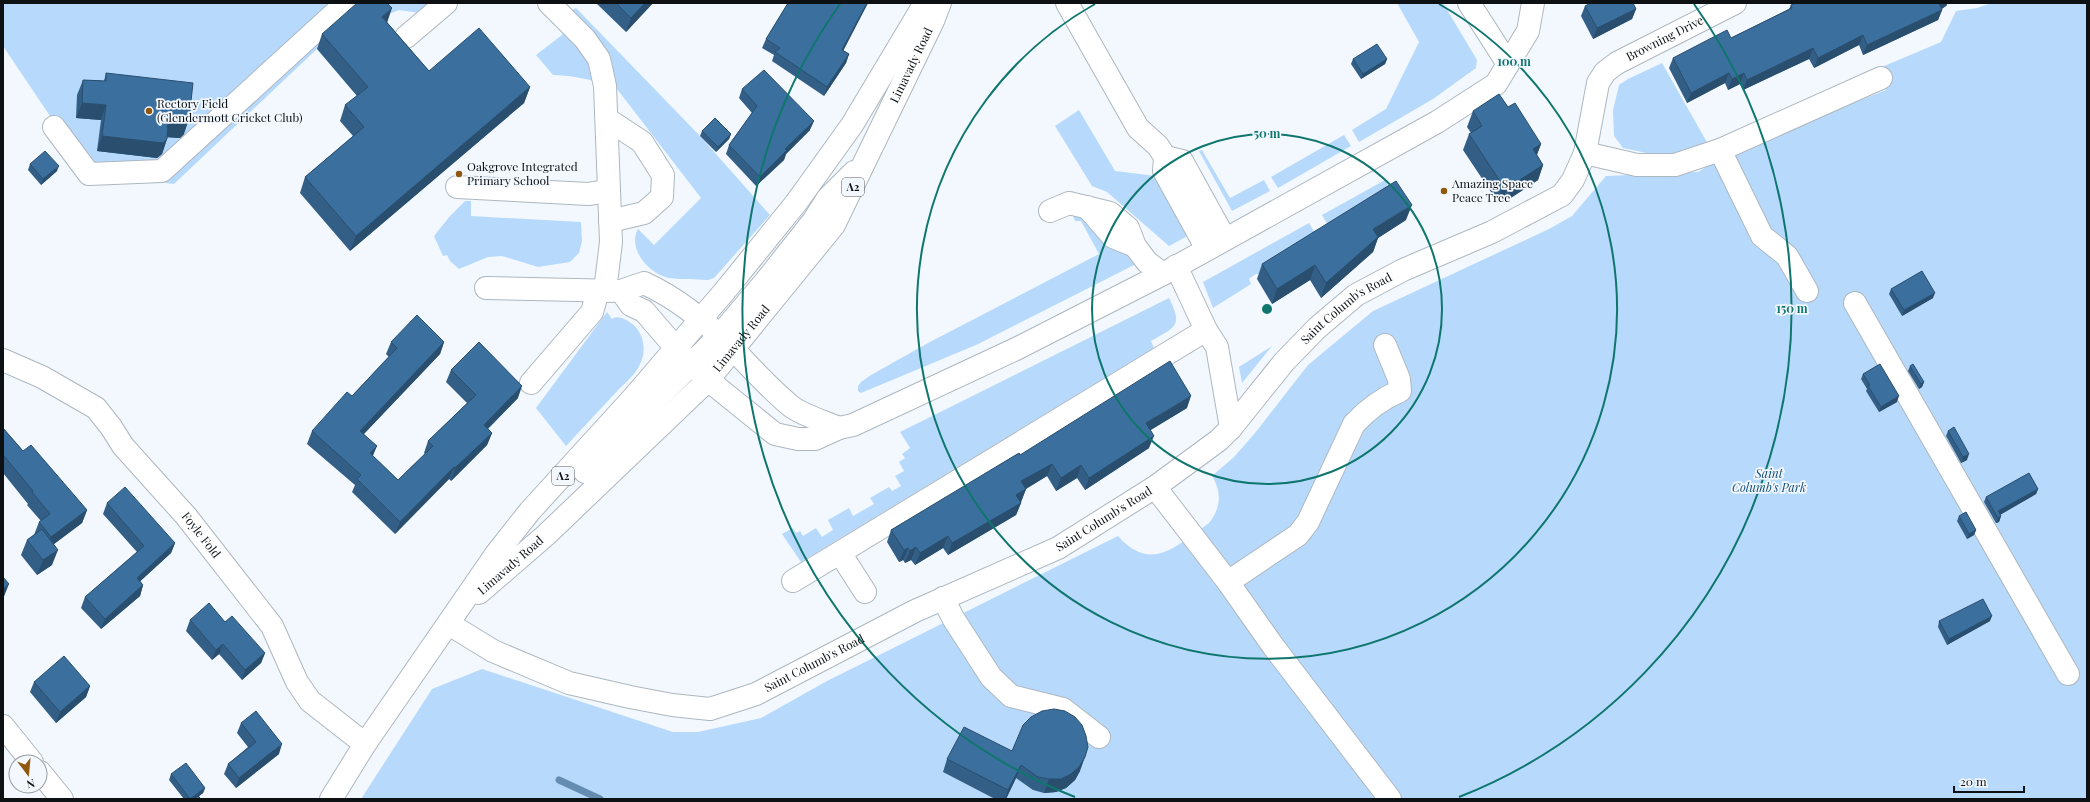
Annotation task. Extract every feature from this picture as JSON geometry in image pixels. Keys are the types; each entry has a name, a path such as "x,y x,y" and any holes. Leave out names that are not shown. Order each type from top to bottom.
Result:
{"main road":[{"path":"54,127 88,174 162,171 346,3"},
{"path":"406,37 446,3"},
{"path":"531,383 592,312 608,291 610,258 607,119 605,86 599,59 585,39 549,3"},
{"name":"Limavady Road","path":"331,799 365,744 496,554 530,511 633,398 675,347 701,319 796,203 852,125 925,3"},
{"name":"Limavady Road","path":"454,617 546,535 708,380 726,343 778,292 834,225 933,21 940,3"},
{"path":"1066,3 1138,128 1158,146 1165,157 1182,161 1224,239"},
{"path":"1469,3 1508,64"},
{"path":"608,291 644,311 675,347 708,380 775,434 798,439 814,439 839,428 853,425 1009,353 1169,270 1437,122 1496,84 1528,31 1533,3"},
{"name":"Browning Drive","path":"1617,63 1735,3"},
{"name":"Saint Columb's Road","path":"454,617 493,650 569,683 672,705 710,709 756,694 915,610 1058,548 1155,487 1219,440 1231,428 1284,362 1317,328 1356,295 1403,270 1492,232 1562,195 1573,180 1585,153 1598,83 1605,72 1617,63"},
{"path":"1585,153 1637,165 1675,165 1720,150 1881,78"},
{"path":"607,119 642,142 663,175 662,197 644,212 610,221"},
{"path":"1720,150 1762,236 1788,256 1807,291"},
{"path":"457,187 588,194 609,191"},
{"path":"1050,211 1069,202 1087,207 1113,236 1135,246 1147,262 1169,270 1217,347 1231,428"},
{"path":"486,288 608,291 644,283 662,291 701,319 753,371 793,408 839,428"},
{"path":"1855,303 2068,674"},
{"path":"793,581 1206,330"},
{"path":"530,511 575,483 692,364 726,343"},
{"path":"1228,582 1298,535 1308,522 1354,424 1362,415 1391,395 1400,391 1399,379 1385,346"},
{"name":"Foyle Fold","path":"3,360 42,378 96,408 111,427 123,446 186,516 272,626 297,682 310,701 365,744"},
{"path":"1155,487 1228,582 1272,646 1390,799"},
{"path":"840,553 865,592"},
{"path":"943,598 953,618 990,677 1010,696 1063,709 1099,737"},
{"path":"3,726 26,754"},
{"path":"48,782 62,799"}],"green space":[{"name":"Rectory Field (Glendermott Cricket Club)","path":"3,3 434,3 420,13 399,10 381,17 360,12 317,49 174,184 89,174 3,46"},
{"path":"1397,3 1443,3 1477,60 1476,68 1433,99 1359,142 1352,130 1386,109 1419,42"},
{"name":"Saint Columb's Park","path":"1992,3 2087,3 2087,799 361,799 432,689 482,669 673,732 698,732 761,718 827,681 1118,536 1130,547 1142,553 1153,554 1164,552 1175,547 1209,523 1216,512 1219,494 1212,476 1234,457 1255,433 1308,365 1373,311 1549,229 1572,216 1606,176 1698,172 1729,153 1886,90 1877,69 1941,42 1956,11 1977,8"},
{"path":"576,8 700,136 770,215 714,278 708,280 679,279 661,276 642,260 635,245 635,237 638,229 654,245 701,198 617,89 586,79 553,75 536,55 562,35 570,11"},
{"path":"1662,63 1708,144 1665,157 1623,148 1614,136 1613,110 1619,85 1628,79"},
{"path":"1079,110 1115,171 1156,176 1193,233 1169,246 1107,192 1092,186 1055,126"},
{"path":"1344,135 1351,146 1278,188 1271,177"},
{"path":"1202,150 1230,198 1264,180 1270,191 1232,211 1199,151"},
{"path":"1385,180 1390,190 1328,225 1322,215"},
{"path":"465,201 471,201 471,216 581,222 582,241 579,253 570,262 538,267 502,256 488,257 459,269 450,261 447,255 443,256 434,236 450,216"},
{"path":"1079,215 1135,258 1136,264 976,345 861,393 858,391 858,386 861,382 871,375 928,343 1099,254 1081,221 1075,221 1073,216"},
{"path":"1309,223 1315,233 1260,274 1256,274 1249,279 1251,284 1213,308 1203,282"},
{"path":"1169,298 1176,315 1175,325 1151,341 1154,348 801,562 782,534 793,528 796,533 800,531 803,536 816,528 822,537 833,530 828,520 849,508 853,516 874,504 870,498 889,487 892,491 901,486 895,476 904,471 899,462 905,458 902,454 910,448 900,432"},
{"path":"607,312 612,319 619,317 624,319 631,323 639,331 644,348 642,359 633,375 566,446 536,408"},
{"path":"1272,346 1242,383 1239,367"}],"building":[{"path":"357,3 387,3 392,8 382,17 429,71 479,28 530,87 356,236 305,177 364,127 345,105 368,87 322,34"},
{"path":"616,3 645,3 631,18"},
{"path":"788,3 867,3 842,50 849,54 827,87 775,52 780,48 766,39"},
{"path":"1591,3 1633,3 1636,9 1597,28 1585,6"},
{"path":"1795,3 1939,3 1942,10 1867,45 1863,35 1818,58 1813,48 1747,80 1744,73 1732,79 1729,73 1691,93 1673,58 1727,30 1731,38 1792,8 1791,5"},
{"path":"1377,44 1387,59 1363,74 1353,59"},
{"path":"764,70 814,121 785,149 787,150 760,177 729,145 757,106 742,89"},
{"path":"106,73 193,83 189,119 185,123 168,122 167,139 163,143 102,136 106,105 82,103 83,80 106,81"},
{"path":"1499,94 1508,107 1515,103 1541,144 1533,149 1543,165 1512,185 1509,182 1503,186 1469,134 1482,126 1473,111"},
{"path":"715,118 731,134 718,147 702,131"},
{"path":"45,151 59,166 43,179 30,164"},
{"path":"1396,181 1412,205 1373,229 1378,237 1326,283 1315,265 1277,289 1262,264"},
{"path":"1922,271 1935,293 1904,310 1891,289"},
{"path":"417,315 444,342 360,431 377,446 370,453 398,480 433,446 428,441 476,395 451,370 479,342 522,386 484,425 492,433 455,468 454,467 400,522 357,479 361,475 312,431 347,392 352,396 397,348 391,342"},
{"path":"1170,361 1191,396 1146,423 1154,436 1089,478 1081,465 1061,478 1052,464 1021,481 1026,489 1016,495 1021,503 952,543 948,536 920,553 916,547 910,551 908,548 904,550 891,530 1019,453 1020,455"},
{"path":"1880,364 1899,396 1881,407 1868,386 1870,385 1863,374"},
{"path":"1913,364 1924,382 1921,384 1910,366"},
{"path":"1954,427 1969,454 1963,457 1948,431"},
{"path":"3,428 23,451 31,445 87,510 51,537 39,522 50,514 32,492 33,491 3,456"},
{"path":"2029,473 2038,489 1998,511 2001,516 1998,518 1986,497"},
{"path":"125,487 175,543 137,578 143,585 105,619 85,597 144,546 107,503"},
{"path":"1966,512 1976,530 1969,534 1959,516"},
{"path":"42,529 58,550 43,560 27,540"},
{"path":"3,577 9,584 3,589"},
{"path":"1983,599 1992,616 1949,639 1939,621"},
{"path":"209,603 225,622 232,616 265,653 245,670 223,644 216,650 190,620"},
{"path":"64,656 90,686 60,712 34,682"},
{"path":"1054,709 1065,711 1075,717 1082,725 1088,747 1085,757 1079,767 1071,774 1061,779 1038,777 1021,765 1008,790 947,759 964,727 1012,751 1023,725 1031,717 1042,711"},
{"path":"256,711 282,744 239,778 228,764 256,742 241,723"},
{"path":"186,763 205,788 190,799 171,774"},
{"path":"198,796 201,799 194,799"}],"waterway":[{"path":"559,780 600,799"}],"place":[{"name":"Rectory Field (Glendermott Cricket Club)","path":"149,111"},
{"name":"Oakgrove Integrated Primary School","path":"459,174"},
{"name":"Amazing Space Peace Tree","path":"1444,191"}]}
